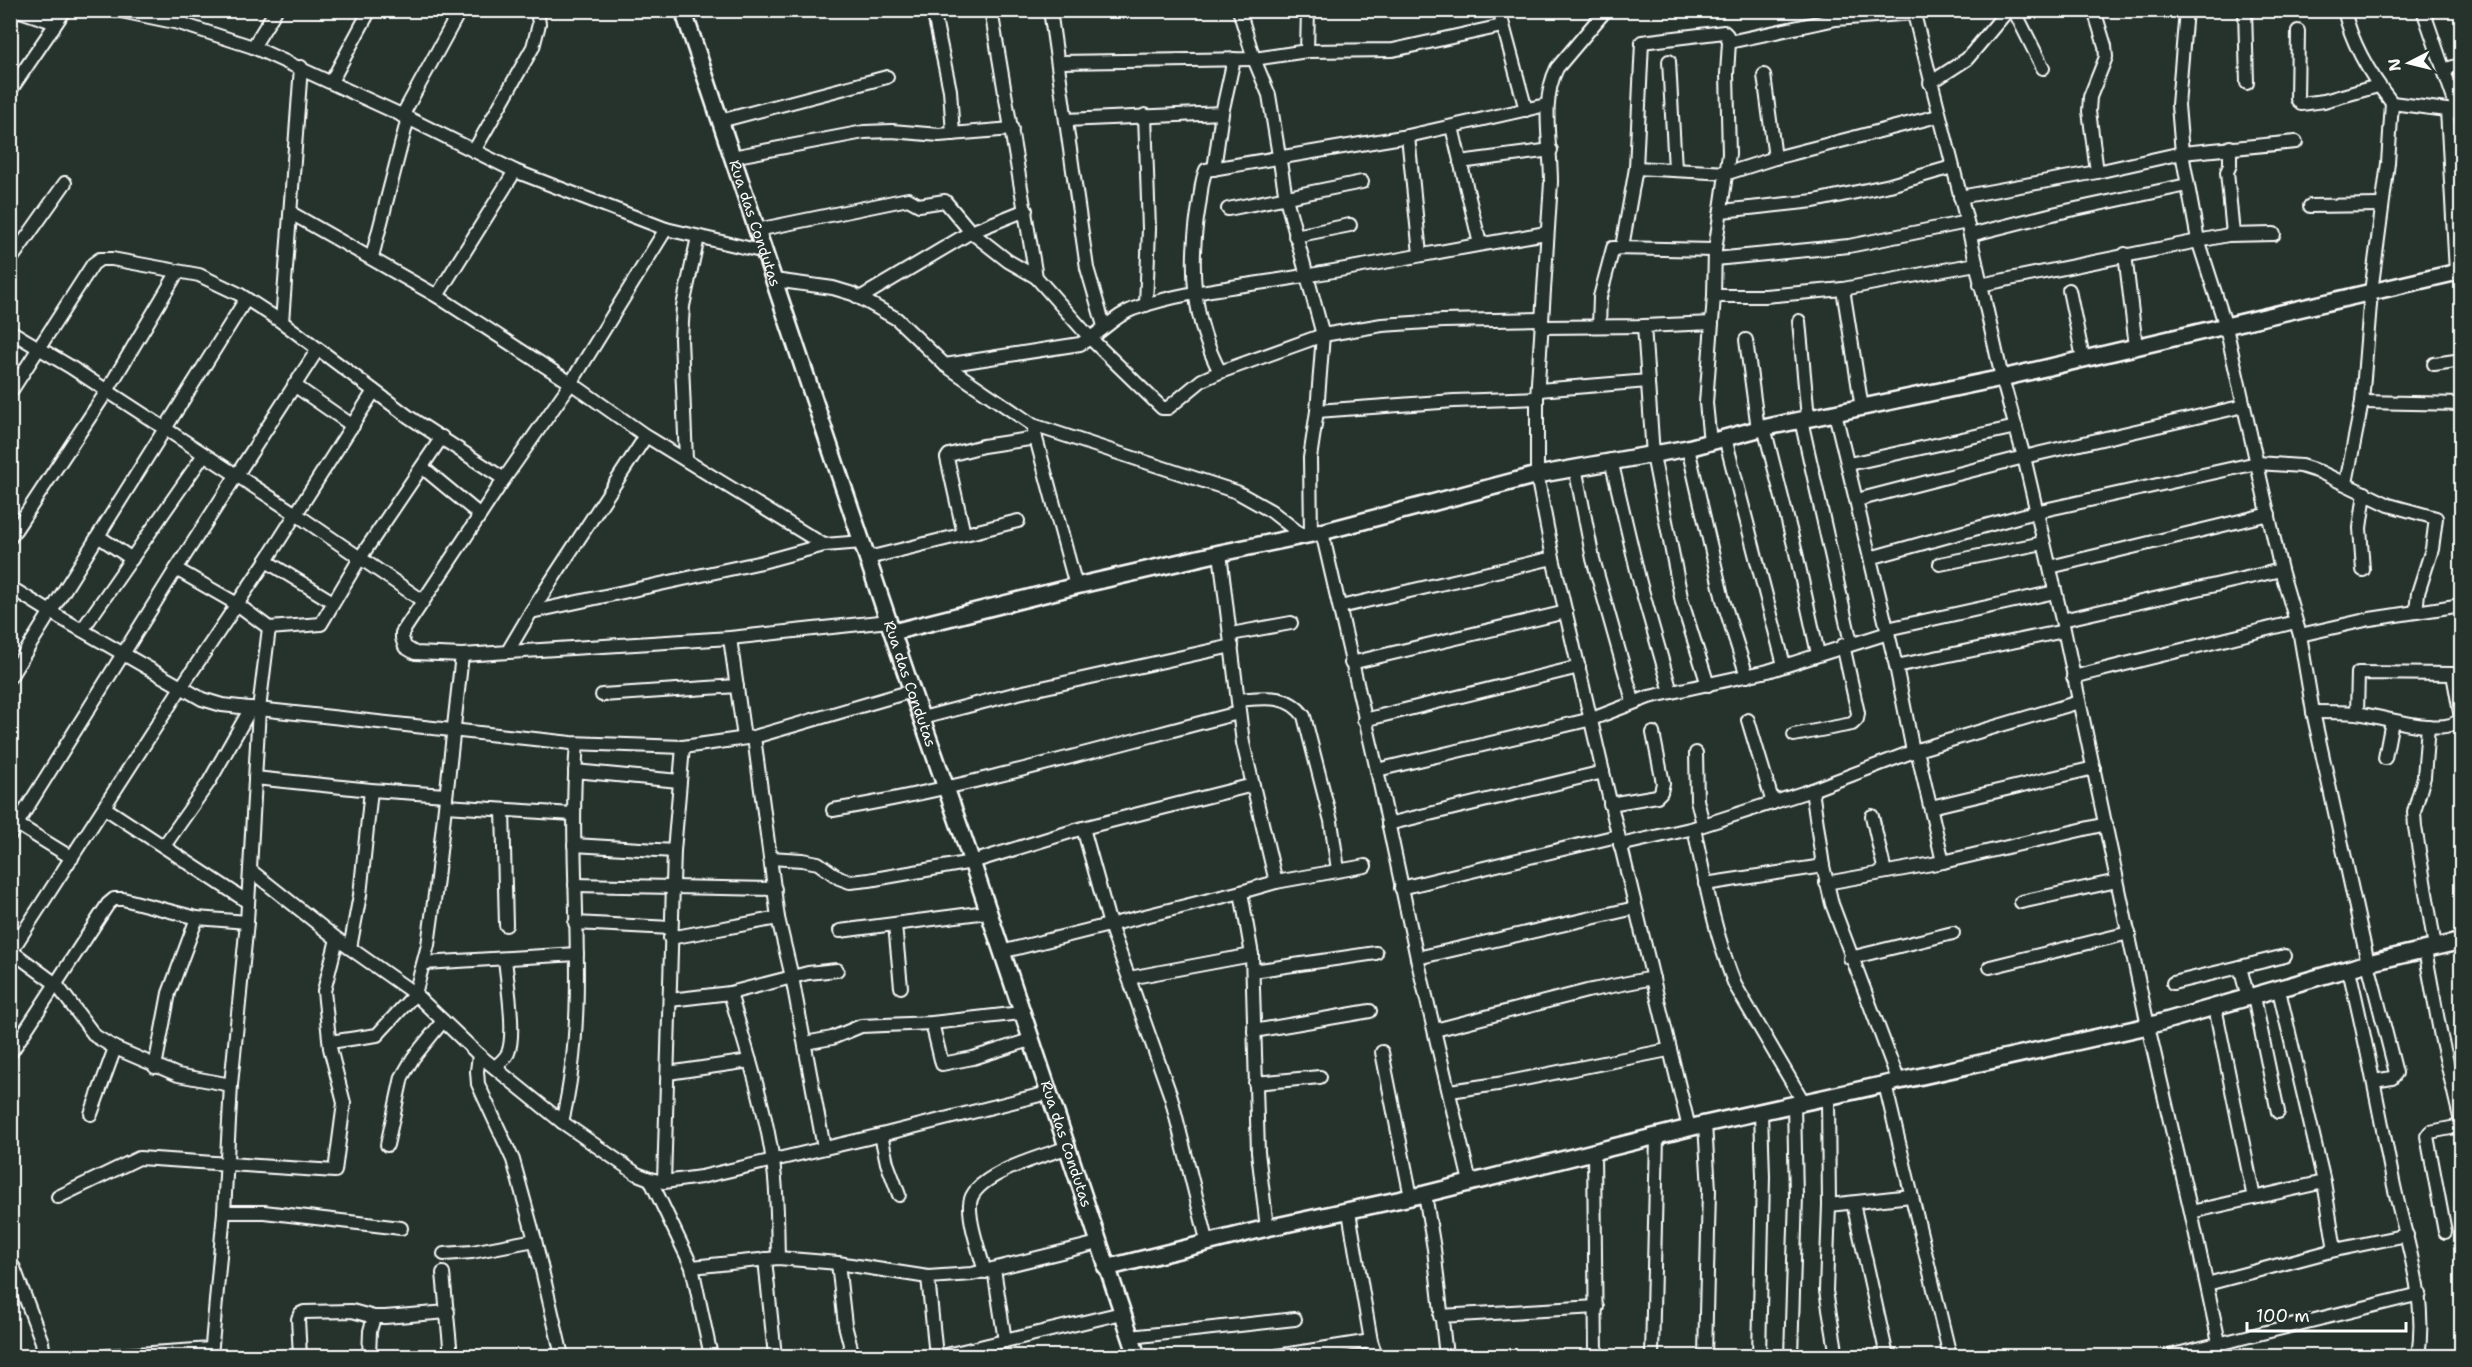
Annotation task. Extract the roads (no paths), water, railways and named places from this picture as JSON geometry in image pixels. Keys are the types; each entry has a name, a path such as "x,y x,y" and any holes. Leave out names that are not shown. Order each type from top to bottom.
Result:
{"street":[{"path":"17,10 56,23"},
{"path":"10,92 65,10"},
{"path":"116,10 179,23 253,47 301,67 515,171 666,229 765,252"},
{"path":"179,23 186,10"},
{"path":"253,47 276,10"},
{"path":"331,82 370,10"},
{"path":"372,257 405,117 460,10"},
{"path":"474,151 533,47 539,24 537,10"},
{"name":"Rua das Condutas","path":"683,10 1137,1356"},
{"path":"933,10 950,90 953,134"},
{"path":"991,10 1036,277"},
{"path":"1050,10 1087,268 1104,326"},
{"path":"1239,10 1254,59 1269,95 1286,198 1323,335 1317,411 1310,458 1312,534 1340,608 1401,888 1470,1182"},
{"path":"1307,51 1308,10"},
{"path":"1499,10 1526,110"},
{"path":"1606,10 1557,68 1546,105 1551,150 1541,323 1537,475 1553,558 1610,804 1653,978 1668,1050 1689,1128"},
{"path":"1930,83 1967,59 2008,10"},
{"path":"2013,10 2043,68"},
{"path":"2094,10 2106,57 2090,97 2089,111 2097,172"},
{"path":"2186,10 2179,84 2182,153 2187,185 2198,240 2226,327 2281,570 2300,635 2313,712 2368,963 2396,1073 2392,1077 2374,1081"},
{"path":"2245,10 2247,83"},
{"path":"2344,10 2355,44 2378,86 2392,103 2388,163 2371,292 2362,402 2346,483"},
{"path":"666,229 571,383 504,478 402,633 405,647 415,653 462,656 508,651 891,627 1312,534 1537,475 1688,448 1761,428 2002,378 2459,271 2456,111 2423,10"},
{"path":"1729,42 1819,22 1913,12 2050,567 2106,824 2116,881 2222,1351"},
{"path":"1059,62 1254,59 1307,51 1393,50 1502,26"},
{"path":"2298,31 2298,99 2301,104 2324,101 2378,86"},
{"path":"1622,247 1636,168 1642,42 1724,32 1728,35 1729,42 1728,173 1715,255 1706,404 1710,442"},
{"path":"1214,169 1222,113 1234,59"},
{"path":"1669,61 1675,169"},
{"path":"2444,70 2462,64"},
{"path":"282,322 301,67"},
{"path":"1764,75 1775,158"},
{"path":"720,121 887,77"},
{"path":"2392,103 2456,111"},
{"path":"1220,372 1208,350 1194,293 1196,224 1204,172 1408,136 1546,105"},
{"path":"1066,120 1222,113"},
{"path":"1145,115 1148,206 1146,305"},
{"path":"1636,168 1728,173 1775,158 1938,116"},
{"path":"1452,127 1480,244"},
{"path":"732,157 864,132 953,134 1012,129"},
{"path":"1408,136 1420,254"},
{"path":"1960,197 2097,172 2182,153 2296,142"},
{"path":"2230,147 2230,165 2227,172 2233,234"},
{"path":"1460,162 1551,150"},
{"path":"1722,211 1814,201 1890,185 1952,167"},
{"path":"437,296 515,171"},
{"path":"1228,209 1362,182"},
{"path":"10,261 64,183"},
{"path":"1599,326 1600,297 1612,249 1622,247 1715,255 1849,246 1968,229 2067,211 2187,185"},
{"path":"757,230 908,199 918,205 947,202 971,232 1008,261 1036,277 1091,339 1162,408 1168,408 1202,380 1220,372 1323,335 1382,325 1443,321 1599,326 1712,323"},
{"path":"2310,206 2381,205"},
{"path":"860,298 971,232 1026,210"},
{"path":"291,213 437,296 571,383 646,436 824,545"},
{"path":"1295,236 1350,225"},
{"path":"945,365 1065,347 1091,339 1120,315 1146,305 1194,293 1306,276 1547,233"},
{"path":"1980,285 2198,240 2233,234 2274,234"},
{"path":"686,460 683,306 698,237"},
{"path":"2125,254 2136,347"},
{"path":"10,393 93,264 100,260 112,259 177,273 199,275 246,299 282,322 374,391 504,478"},
{"path":"1714,296 1765,296 1843,289 1976,264"},
{"path":"10,538 107,392 177,273"},
{"path":"774,280 833,288 860,298 897,320 945,365 1035,432 1237,492 1312,534"},
{"path":"1843,289 1862,408"},
{"path":"2069,290 2083,358"},
{"path":"10,677 246,299"},
{"path":"1794,735 1852,724 1857,719 1858,713 1805,419 1799,321"},
{"path":"1644,326 1653,455 1670,551 1682,602 1708,685"},
{"path":"10,332 296,514 423,601"},
{"path":"1746,340 1761,428 1796,553 1818,654"},
{"path":"72,858 13,826 318,349"},
{"path":"2434,364 2462,360"},
{"path":"1317,411 1538,394 1648,381"},
{"path":"294,385 353,426"},
{"path":"231,1085 178,1075 155,1067 95,1036 56,984 11,950 266,561 374,391"},
{"path":"2362,402 2462,404"},
{"path":"1857,500 2244,406"},
{"path":"1835,413 1943,862"},
{"path":"1849,464 2016,427"},
{"path":"964,534 947,458 949,454 1035,432"},
{"path":"1035,432 1076,586"},
{"path":"508,651 646,436"},
{"path":"176,569 237,604 269,628 320,625 360,558 442,437"},
{"path":"1725,438 1784,665"},
{"path":"1688,448 1723,600 1747,676"},
{"path":"82,630 203,456"},
{"path":"1611,460 1640,583 1671,692"},
{"path":"1870,558 2036,512 2257,463 2301,466 2346,483 2389,505 2436,518 2432,549 2418,594 2416,612"},
{"path":"422,467 480,515"},
{"path":"1575,467 1593,559 1634,701"},
{"path":"2363,570 2360,528 2365,493"},
{"path":"2050,567 2269,514"},
{"path":"868,558 1018,521"},
{"path":"98,536 132,559"},
{"path":"531,612 762,562 824,545 862,542"},
{"path":"1940,564 2043,543"},
{"path":"1220,553 1238,706 1253,785 1276,882"},
{"path":"1340,608 1553,558"},
{"path":"266,561 333,602"},
{"path":"1896,666 2281,570"},
{"path":"10,586 52,613 202,699 222,705 255,709 577,744 683,747 749,738 912,691"},
{"path":"1377,770 1592,719 1634,701 1747,676 1888,631 2055,592"},
{"path":"2300,635 2370,619 2462,604"},
{"path":"1351,663 1566,612"},
{"path":"2073,677 2295,622"},
{"path":"922,718 1291,623"},
{"path":"108,1356 211,1353 224,1212 231,1085 247,921 255,778 255,709 269,628"},
{"path":"730,638 737,686 771,858 778,918 792,977 824,1148"},
{"path":"330,1042 377,1035 415,994 424,963 436,887 462,656"},
{"path":"1364,720 1579,667"},
{"path":"2313,712 2357,713 2428,726 2452,725 2461,718 2453,674 2358,673 2357,713"},
{"path":"602,695 737,686"},
{"path":"833,810 946,789 1068,759 1272,697 1285,699 1297,707 1304,716 1331,821 1338,870"},
{"path":"1401,888 1698,826 1812,790 1915,750 2079,702"},
{"path":"164,846 209,782 255,709"},
{"path":"1748,720 1773,802"},
{"path":"2385,758 2392,721"},
{"path":"2428,726 2424,777 2414,812 2415,827 2440,1037 2461,1126 2430,1132 2427,1136 2445,1232"},
{"path":"1610,804 1656,796 1661,792 1663,783 1653,733"},
{"path":"562,1122 570,1089 577,1040 573,814 577,744"},
{"path":"664,1182 672,886 683,747"},
{"path":"1696,753 1698,826 1705,884 1727,966 1799,1104 1791,1356"},
{"path":"1931,807 2094,768"},
{"path":"575,771 679,781"},
{"path":"1388,824 1603,772"},
{"path":"255,778 371,790 503,810 573,814"},
{"path":"771,858 818,863 838,878 850,882 972,862 1083,828 1253,785"},
{"path":"350,948 360,895 371,790"},
{"path":"1812,790 1826,883 1892,1083 1911,1196 1950,1356"},
{"path":"105,808 248,902"},
{"path":"503,810 506,925"},
{"path":"1872,816 1886,872"},
{"path":"1826,883 1943,862 2106,824"},
{"path":"1083,828 1110,925 1171,1097 1208,1244"},
{"path":"574,845 674,851"},
{"path":"1001,952 1276,882 1365,866"},
{"path":"1705,884 1823,866"},
{"path":"250,870 338,939 415,994 478,1055 562,1122 628,1168 650,1179 664,1182 701,1177 881,1136 1048,1093"},
{"path":"2021,902 2116,881"},
{"path":"575,885 775,889"},
{"path":"1241,892 1252,954 1258,1152 1267,1228"},
{"path":"10,1054 108,904 114,899 123,899 197,918 247,921"},
{"path":"1417,958 1635,908"},
{"path":"840,931 987,912"},
{"path":"155,1067 169,993 197,918"},
{"path":"575,923 670,933 778,918"},
{"path":"895,925 901,987"},
{"path":"1851,958 1953,933"},
{"path":"1990,967 2129,933"},
{"path":"58,1197 140,1158 335,1171 344,1103 330,1042 324,991 338,939"},
{"path":"1106,1268 1267,1228 1348,1212 1705,1124 2148,1026 2368,963 2462,941"},
{"path":"1253,971 1376,953"},
{"path":"424,963 577,954"},
{"path":"1129,978 1252,954"},
{"path":"2173,983 2285,957"},
{"path":"495,1067 507,1056 509,1048 509,1001 505,959"},
{"path":"2240,968 2251,998 2278,1112"},
{"path":"670,1000 730,993 792,977 837,970"},
{"path":"2349,970 2366,1038 2394,1184 2420,1294 2418,1356"},
{"path":"1435,1030 1587,991 1653,978"},
{"path":"2279,990 2324,1182 2335,1250"},
{"path":"730,993 750,1061 773,1160 777,1197 778,1258"},
{"path":"2215,1007 2254,1198"},
{"path":"1254,1031 1370,1011"},
{"path":"805,1043 832,1038 861,1026 932,1023 1021,1013"},
{"path":"387,1145 402,1077 413,1058 443,1021"},
{"path":"932,1023 942,1064 973,1058 1030,1040"},
{"path":"91,1114 115,1048"},
{"path":"1450,1091 1504,1083 1668,1050"},
{"path":"1382,1052 1434,1249 1446,1356"},
{"path":"478,1055 478,1084 513,1160 535,1240 562,1356"},
{"path":"668,1073 750,1061"},
{"path":"1255,1083 1320,1077"},
{"path":"1828,1097 1829,1205 1826,1291 1837,1356"},
{"path":"1759,1356 1763,1178 1761,1112"},
{"path":"1705,1124 1709,1190 1705,1356"},
{"path":"881,1136 887,1163 899,1195"},
{"path":"1652,1356 1657,1136"},
{"path":"1005,1341 989,1271 971,1217 972,1194 981,1185 1010,1168 1066,1148"},
{"path":"1594,1150 1596,1356"},
{"path":"650,1179 692,1267 711,1356"},
{"path":"2192,1212 2324,1182"},
{"path":"1829,1205 1911,1196"},
{"path":"1853,1203 1887,1356"},
{"path":"224,1212 264,1212 400,1228"},
{"path":"1348,1212 1371,1341 1376,1356"},
{"path":"2207,1284 2335,1250 2407,1235"},
{"path":"444,1254 472,1252 535,1240"},
{"path":"692,1267 778,1258 838,1263 928,1277 989,1271 1098,1243"},
{"path":"765,1258 775,1356"},
{"path":"838,1263 844,1324 853,1356"},
{"path":"10,1265 14,1268 39,1335 44,1356"},
{"path":"442,1273 451,1356"},
{"path":"928,1277 936,1356"},
{"path":"2169,1356 2222,1351 2420,1294"},
{"path":"1440,1316 1597,1308"},
{"path":"300,1356 300,1314 333,1310 358,1312 374,1317 448,1312"},
{"path":"942,1356 1122,1312"},
{"path":"369,1356 370,1331 374,1317"},
{"path":"1130,1337 1295,1319"},
{"path":"1277,1356 1371,1341"}]}
